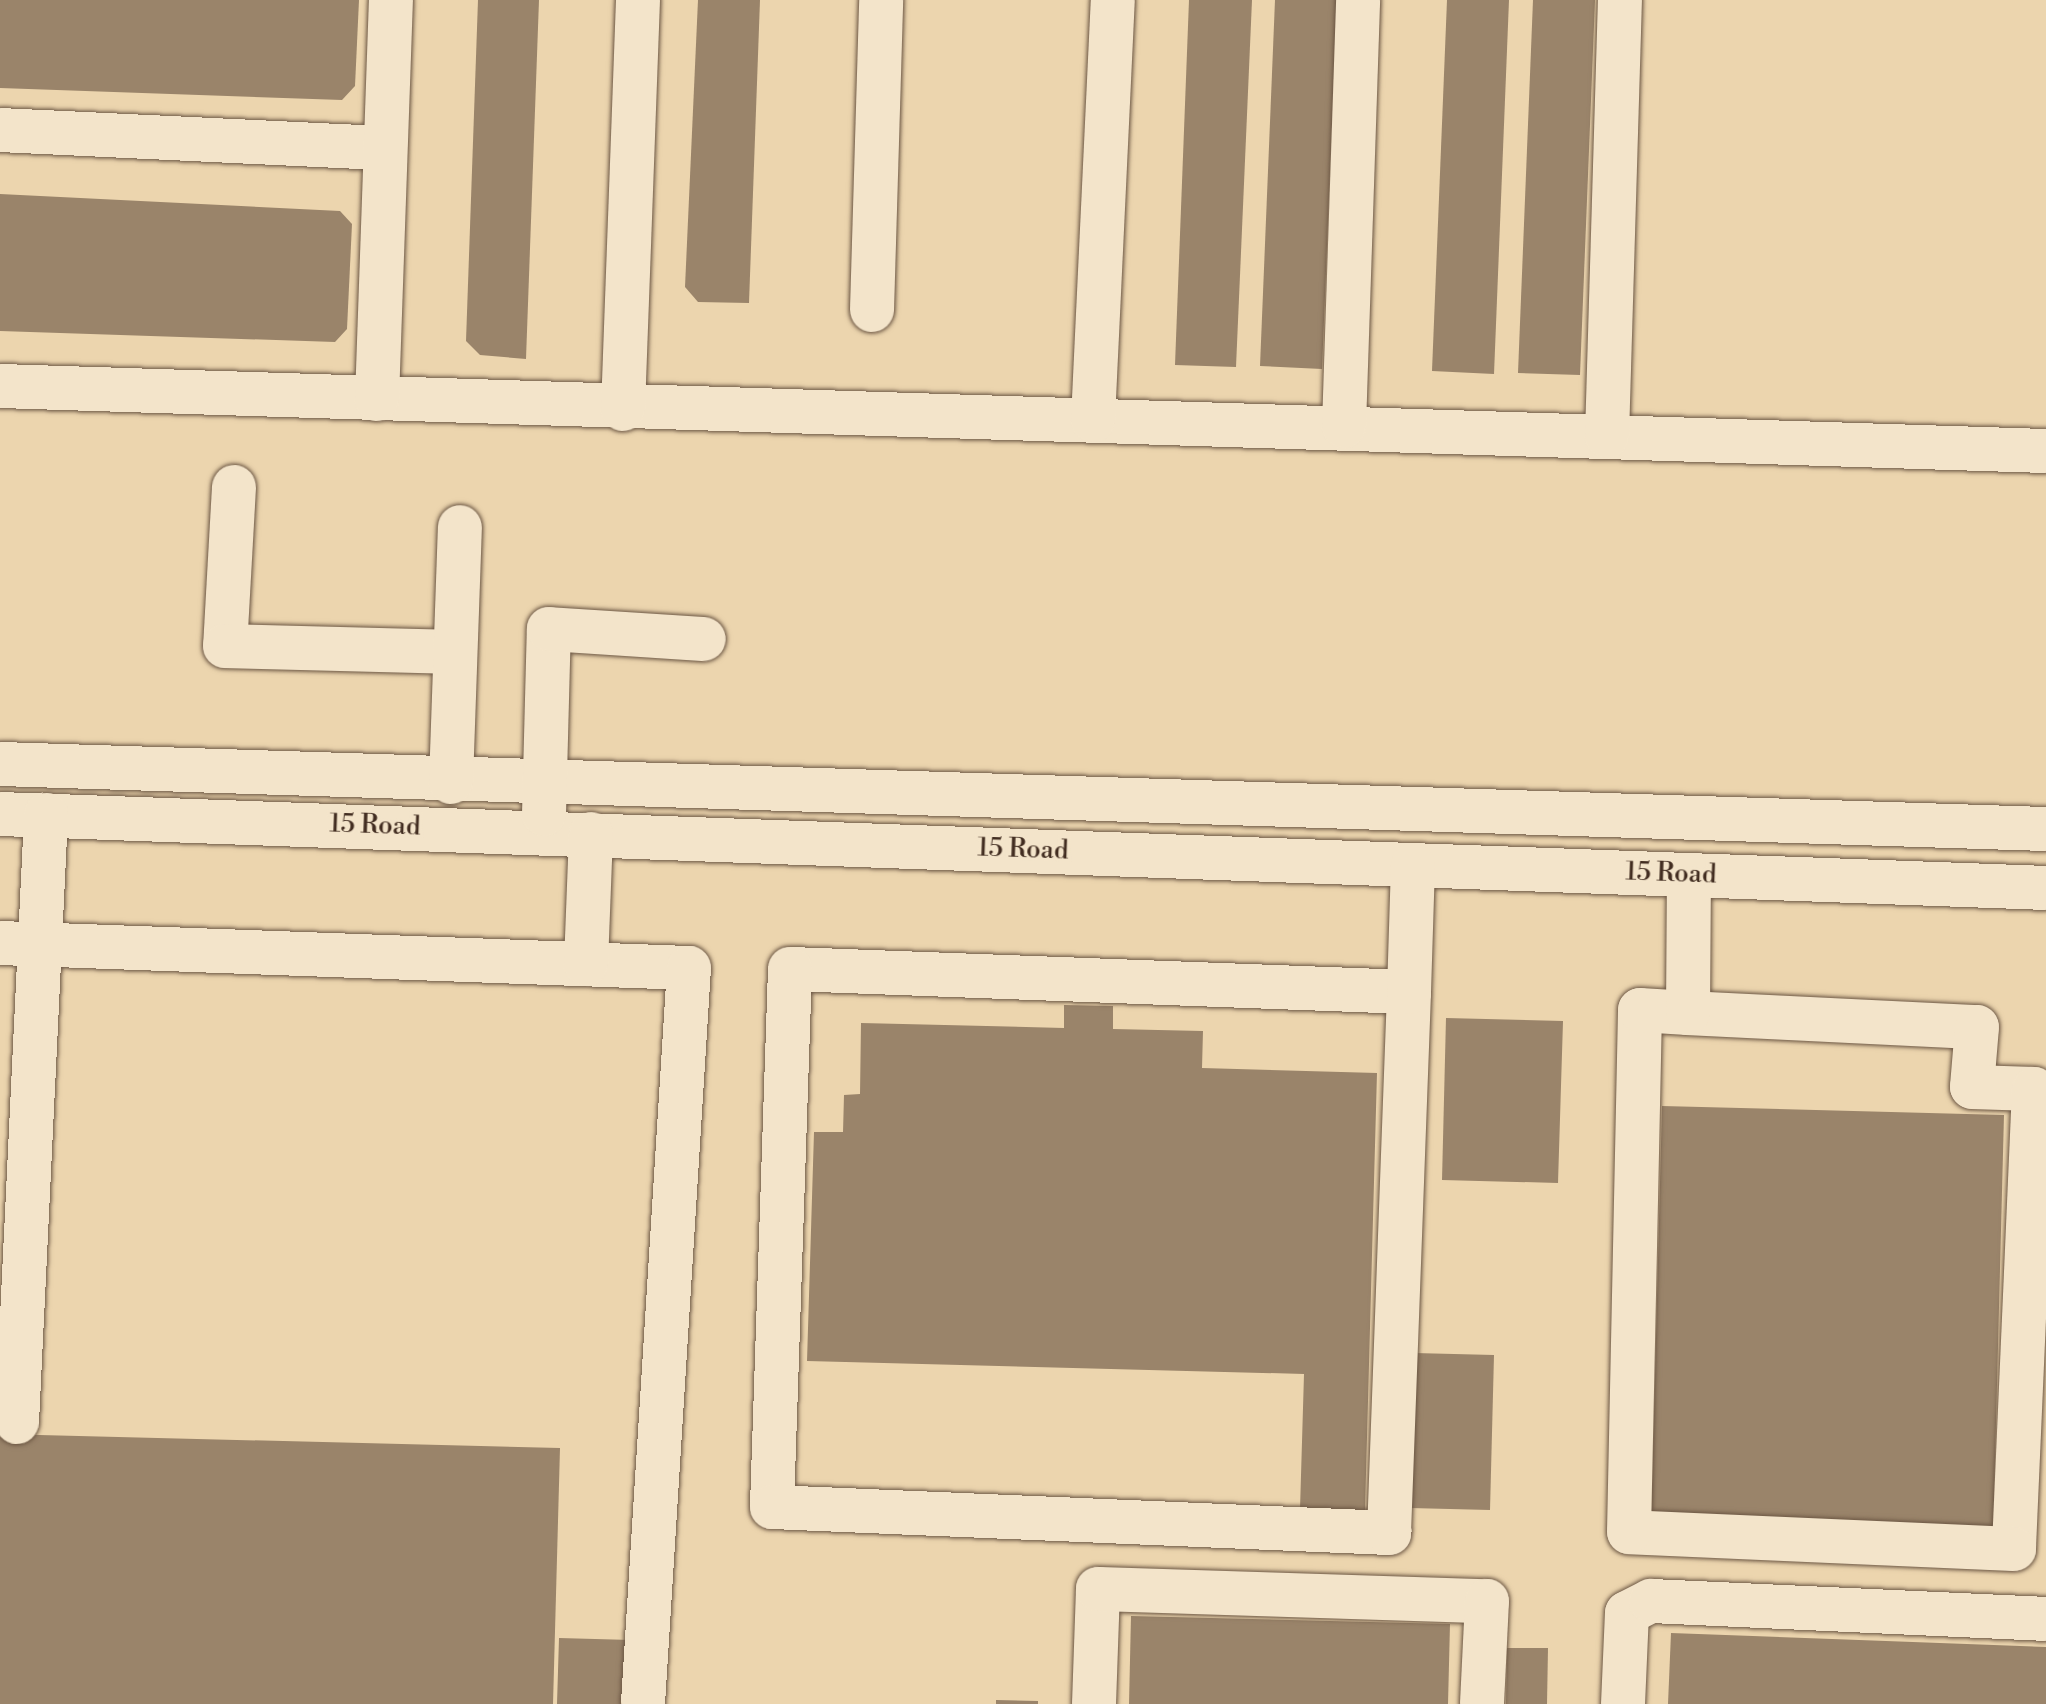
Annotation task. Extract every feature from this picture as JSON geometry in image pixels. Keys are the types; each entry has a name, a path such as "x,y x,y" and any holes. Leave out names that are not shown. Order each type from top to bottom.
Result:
{"street":[{"path":"377,399 391,0"},
{"path":"623,409 638,0"},
{"path":"872,310 881,0"},
{"path":"1093,420 1113,0"},
{"path":"1344,426 1358,0"},
{"path":"1607,436 1620,0"},
{"path":"0,130 384,148"},
{"path":"0,386 623,409 1344,426 2046,451"},
{"path":"234,487 225,646 455,652"},
{"path":"451,782 460,527"},
{"path":"543,832 549,629 704,639"},
{"name":"15 Road","path":"0,764 544,786 2046,829"},
{"name":"15 Road","path":"0,814 2046,888"},
{"path":"17,1422 19,943 46,815"},
{"path":"586,964 591,834"},
{"path":"1409,992 790,969 772,1507 1389,1533 1409,992 1413,865"},
{"path":"1688,1013 1689,875"},
{"path":"19,943 689,968 643,1704"},
{"path":"1640,1010 1688,1013 1977,1027 1972,1087 2034,1089 2014,1549 1629,1532 1640,1010"},
{"path":"1094,1704 1098,1589 1487,1601 1482,1704"},
{"path":"1623,1704 1627,1613 1651,1601 2046,1619"}],"building":[{"path":"0,0 359,0 355,86 342,100 0,88"},
{"path":"478,0 539,0 526,359 480,355 466,341"},
{"path":"698,0 760,0 749,303 698,302 685,287"},
{"path":"1189,0 1252,0 1236,367 1175,365"},
{"path":"1275,0 1337,0 1322,369 1260,366"},
{"path":"1447,0 1509,0 1494,374 1432,371"},
{"path":"1533,0 1595,0 1580,375 1518,373"},
{"path":"0,194 340,211 352,224 347,329 335,342 0,331"},
{"path":"1064,1005 1113,1006 1113,1029 1203,1031 1202,1068 1377,1073 1365,1510 1300,1509 1304,1374 807,1361 814,1132 843,1132 844,1095 860,1094 861,1023 1064,1028"},
{"path":"1446,1018 1563,1021 1558,1183 1442,1180"},
{"path":"1662,1106 2004,1115 1993,1538 1651,1530"},
{"path":"1414,1353 1494,1355 1490,1510 1410,1508"},
{"path":"0,1434 560,1448 553,1704 0,1704"},
{"path":"1131,1616 1450,1624 1448,1704 1129,1704"},
{"path":"1671,1633 2046,1647 2046,1704 1668,1704"},
{"path":"559,1638 631,1640 630,1704 557,1704"},
{"path":"1507,1648 1548,1648 1547,1704 1506,1704"},
{"path":"996,1700 1038,1701 1038,1704 996,1704"}]}
